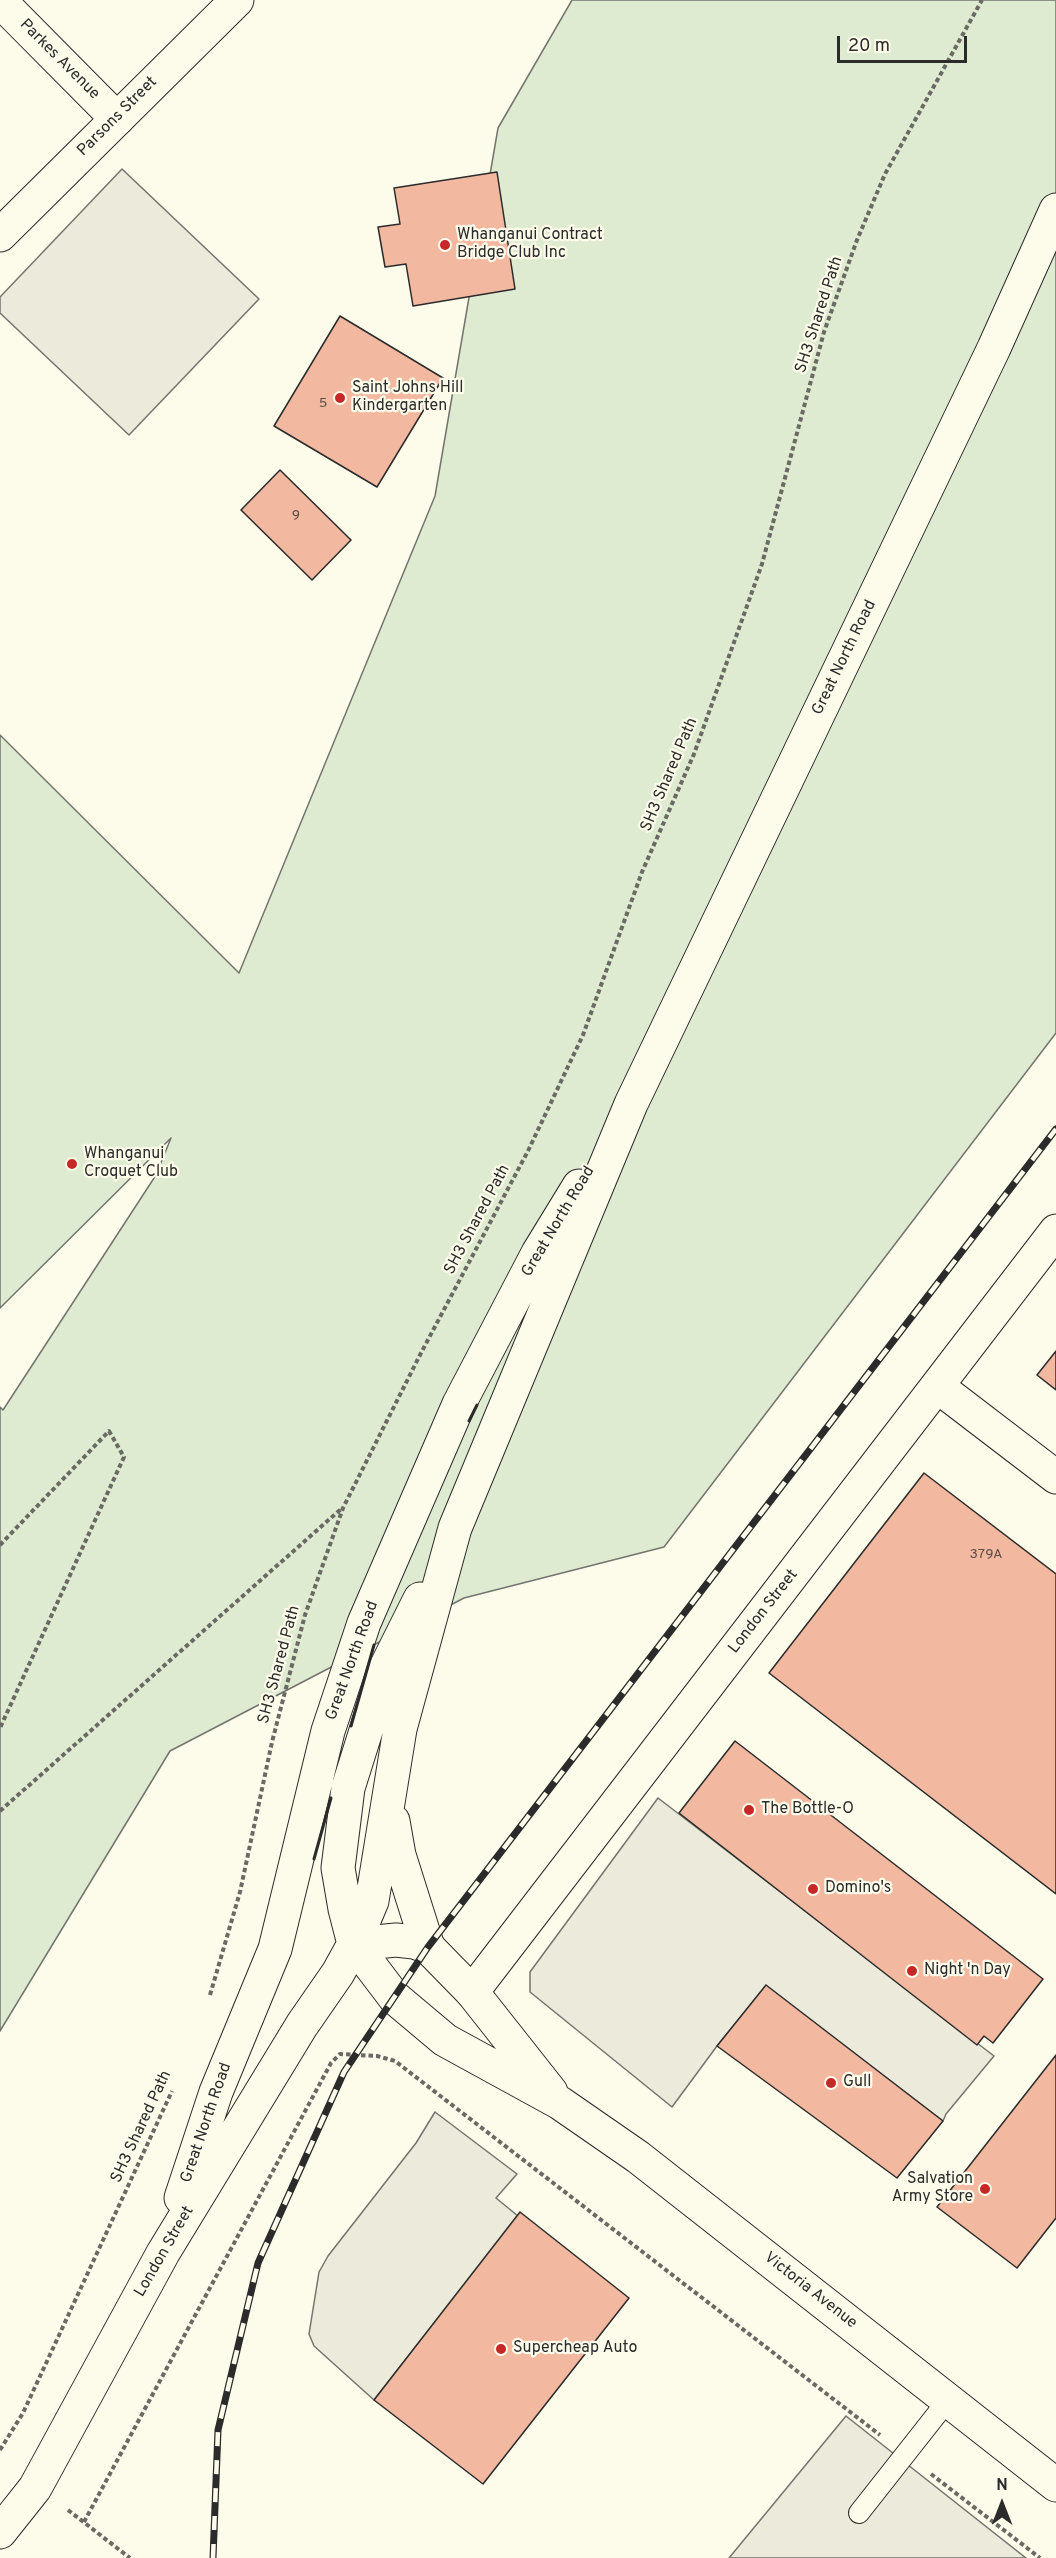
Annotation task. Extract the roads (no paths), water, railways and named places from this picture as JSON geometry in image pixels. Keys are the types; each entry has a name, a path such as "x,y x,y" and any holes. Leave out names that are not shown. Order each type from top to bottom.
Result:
{"main road":[{"name":"Parsons Street","path":"0,235 237,0"},
{"name":"Parkes Avenue","path":"0,1 117,119"},
{"name":"Great North Road","path":"354,1944 372,1901 400,1729 455,1528 631,1104 988,358 1056,210"},
{"name":"Great North Road","path":"163,2253 216,2092 275,1948 328,1731 364,1623 459,1404 538,1253 631,1104"},
{"name":"London Street","path":"472,1992 1056,1231"},
{"path":"937,1386 1056,1477"},
{"path":"428,1947 414,1942 396,1940 354,1944 345,1910 338,1868 348,1788 386,1667 455,1528"},
{"path":"389,1799 399,1855 428,1947"},
{"name":"London Street","path":"0,2532 35,2488 163,2253 354,1944"},
{"name":"Victoria Avenue","path":"354,1944 395,1998 446,2040 560,2103 638,2157 1056,2485"},
{"name":"Victoria Avenue","path":"428,1947 472,1992 560,2103"}],"lane":[{"path":"859,2513 948,2400"}],"railway":[{"path":"213,2558 218,2430 258,2263 344,2072 428,1947 1056,1129"}],"place":[{"name":"Whanganui Contract Bridge Club Inc","path":"445,245"},
{"name":"Saint Johns Hill Kindergarten","path":"340,398"},
{"name":"Whanganui Croquet Club","path":"72,1164"},
{"name":"The Bottle-O","path":"749,1810"},
{"name":"Domino's","path":"813,1889"},
{"name":"Night 'n Day","path":"912,1971"},
{"name":"Gull","path":"831,2083"},
{"name":"Salvation Army Store","path":"985,2189"},
{"name":"Supercheap Auto","path":"501,2349"}]}
